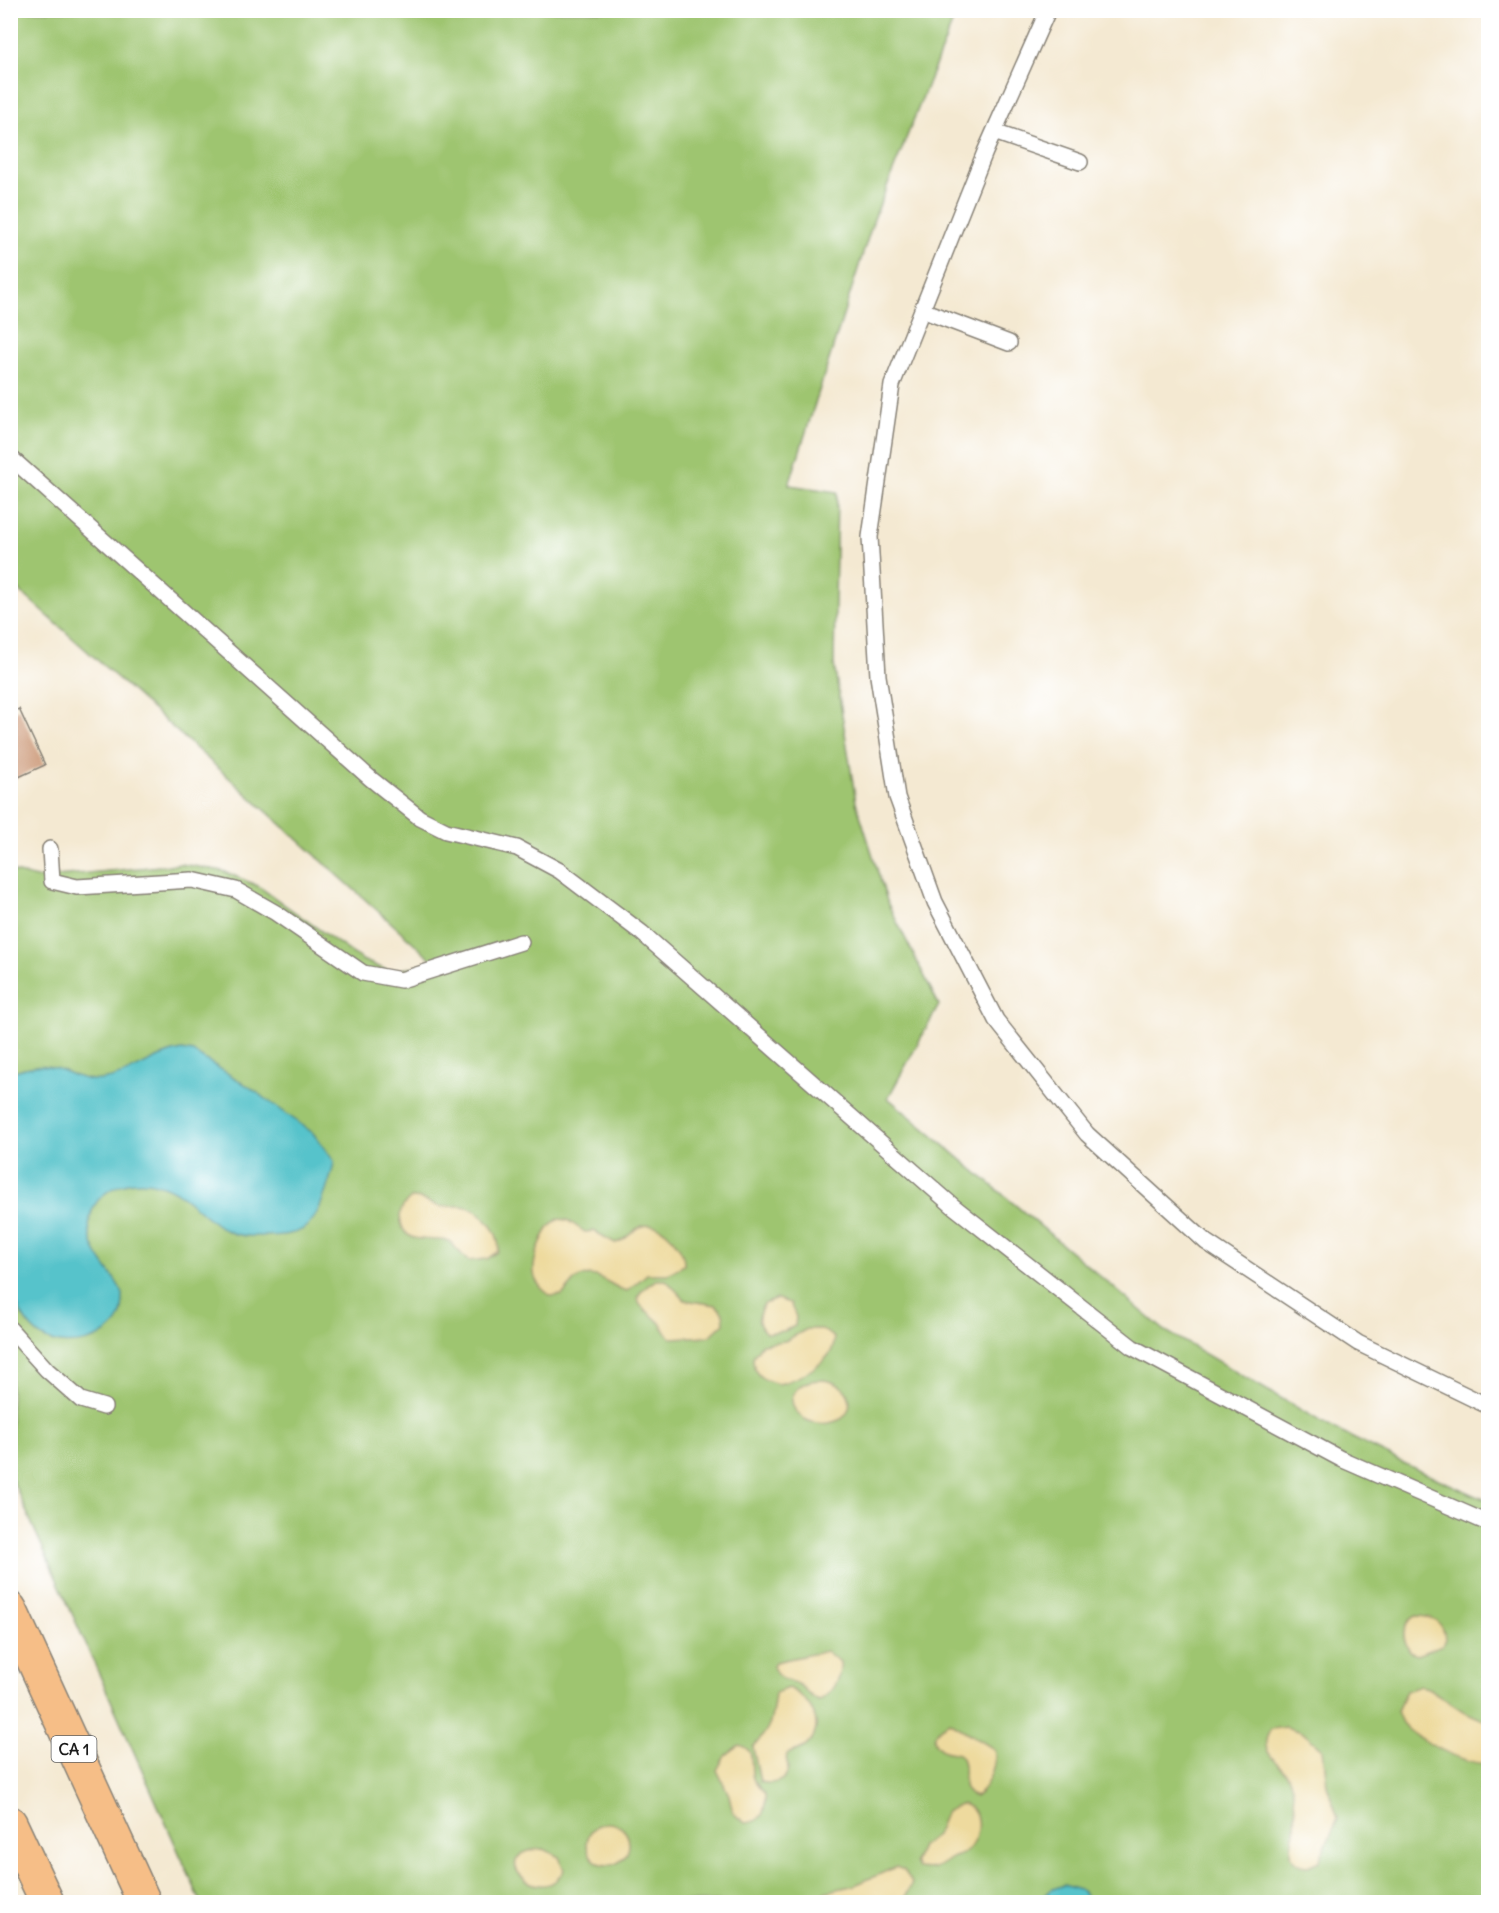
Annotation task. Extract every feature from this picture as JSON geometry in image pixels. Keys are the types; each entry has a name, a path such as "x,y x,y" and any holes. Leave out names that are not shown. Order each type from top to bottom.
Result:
{"highway":[{"name":"CA 1","path":"10,1609 144,1902"},
{"path":"10,1823 47,1902"}],"lane":[{"path":"1048,10 994,132 892,385 870,537 878,676 897,797 935,902 996,1020 1087,1134 1206,1242 1358,1343 1488,1406"},
{"path":"994,132 1080,162"},
{"path":"922,310 1009,343"},
{"path":"10,457 363,771 420,818 446,831 517,848 560,871 642,933 953,1206 1132,1347 1341,1459 1488,1523"},
{"path":"50,849 52,881 77,887 192,880 236,890 276,913 363,973 401,980 521,942"},
{"path":"10,1329 47,1370 81,1400 104,1407"}],"green space":[{"path":"10,11 957,11 874,219 789,485 837,492 834,664 856,802 888,904 939,1005 888,1098 1164,1330 1332,1428 1488,1501 1488,1902 201,1902 11,1477 11,871 36,878 181,864 223,871 258,886 362,960 391,972 435,962 11,583"}],"sand":[{"path":"411,1198 422,1199 441,1207 462,1206 476,1211 493,1229 497,1237 498,1251 487,1259 468,1261 449,1241 420,1239 408,1235 401,1223 400,1215"},
{"path":"559,1219 567,1220 585,1232 594,1231 615,1243 643,1226 654,1226 667,1233 678,1245 684,1265 668,1274 647,1274 627,1291 592,1275 576,1279 562,1295 551,1296 536,1281 534,1271 536,1255 543,1237 553,1223"},
{"path":"656,1280 666,1280 685,1300 716,1305 723,1313 724,1323 710,1336 671,1338 659,1322 638,1302 640,1293"},
{"path":"777,1299 790,1303 796,1317 795,1326 784,1331 766,1333 759,1323 760,1312 764,1304"},
{"path":"807,1329 822,1329 834,1338 833,1346 823,1361 796,1378 779,1384 768,1381 757,1373 753,1357 762,1344 785,1341"},
{"path":"824,1380 840,1386 847,1394 850,1405 842,1418 821,1424 802,1418 796,1412 793,1397 797,1389 805,1383"},
{"path":"1416,1616 1427,1617 1440,1624 1445,1639 1442,1645 1417,1655 1410,1652 1404,1637 1407,1623"},
{"path":"826,1651 840,1662 840,1667 835,1684 819,1701 799,1685 781,1678 773,1666 775,1662"},
{"path":"1420,1686 1428,1688 1463,1711 1488,1722 1488,1763 1479,1763 1443,1751 1419,1737 1403,1724 1397,1711 1406,1691"},
{"path":"788,1688 809,1704 816,1720 816,1728 804,1748 787,1754 788,1769 784,1778 773,1783 760,1782 753,1747 770,1722 775,1693"},
{"path":"950,1722 994,1749 995,1755 990,1775 984,1788 975,1797 969,1794 964,1786 964,1767 961,1756 944,1751 935,1743 937,1731"},
{"path":"1285,1727 1302,1732 1323,1750 1327,1785 1338,1818 1319,1861 1308,1866 1300,1865 1292,1857 1291,1846 1295,1820 1292,1787 1288,1776 1270,1755 1266,1743 1271,1729"},
{"path":"739,1745 748,1750 753,1778 765,1794 765,1806 760,1818 745,1823 733,1813 729,1795 717,1770 725,1756"},
{"path":"962,1804 973,1811 977,1824 975,1838 968,1850 938,1867 918,1868 915,1862 921,1846 936,1835 946,1811"},
{"path":"608,1823 623,1829 629,1844 623,1859 608,1865 593,1859 587,1844 593,1829"},
{"path":"544,1849 559,1857 564,1870 554,1882 542,1885 531,1883 521,1876 516,1868 517,1859 526,1852"},
{"path":"896,1867 904,1870 912,1883 903,1902 814,1902 825,1892 855,1885"}],"water":[{"path":"182,1050 193,1052 248,1086 313,1133 334,1161 333,1170 315,1217 303,1229 295,1232 245,1236 231,1233 218,1226 188,1200 170,1189 146,1182 119,1185 99,1200 92,1211 89,1224 93,1246 123,1294 120,1317 106,1333 85,1342 62,1343 42,1337 22,1315 11,1287 11,1072 43,1066 86,1079 100,1080 121,1075 161,1056"},
{"path":"1064,1885 1082,1891 1091,1902 1038,1902 1050,1890"}],"building":[{"path":"19,709 45,765 10,781 10,713"}]}
